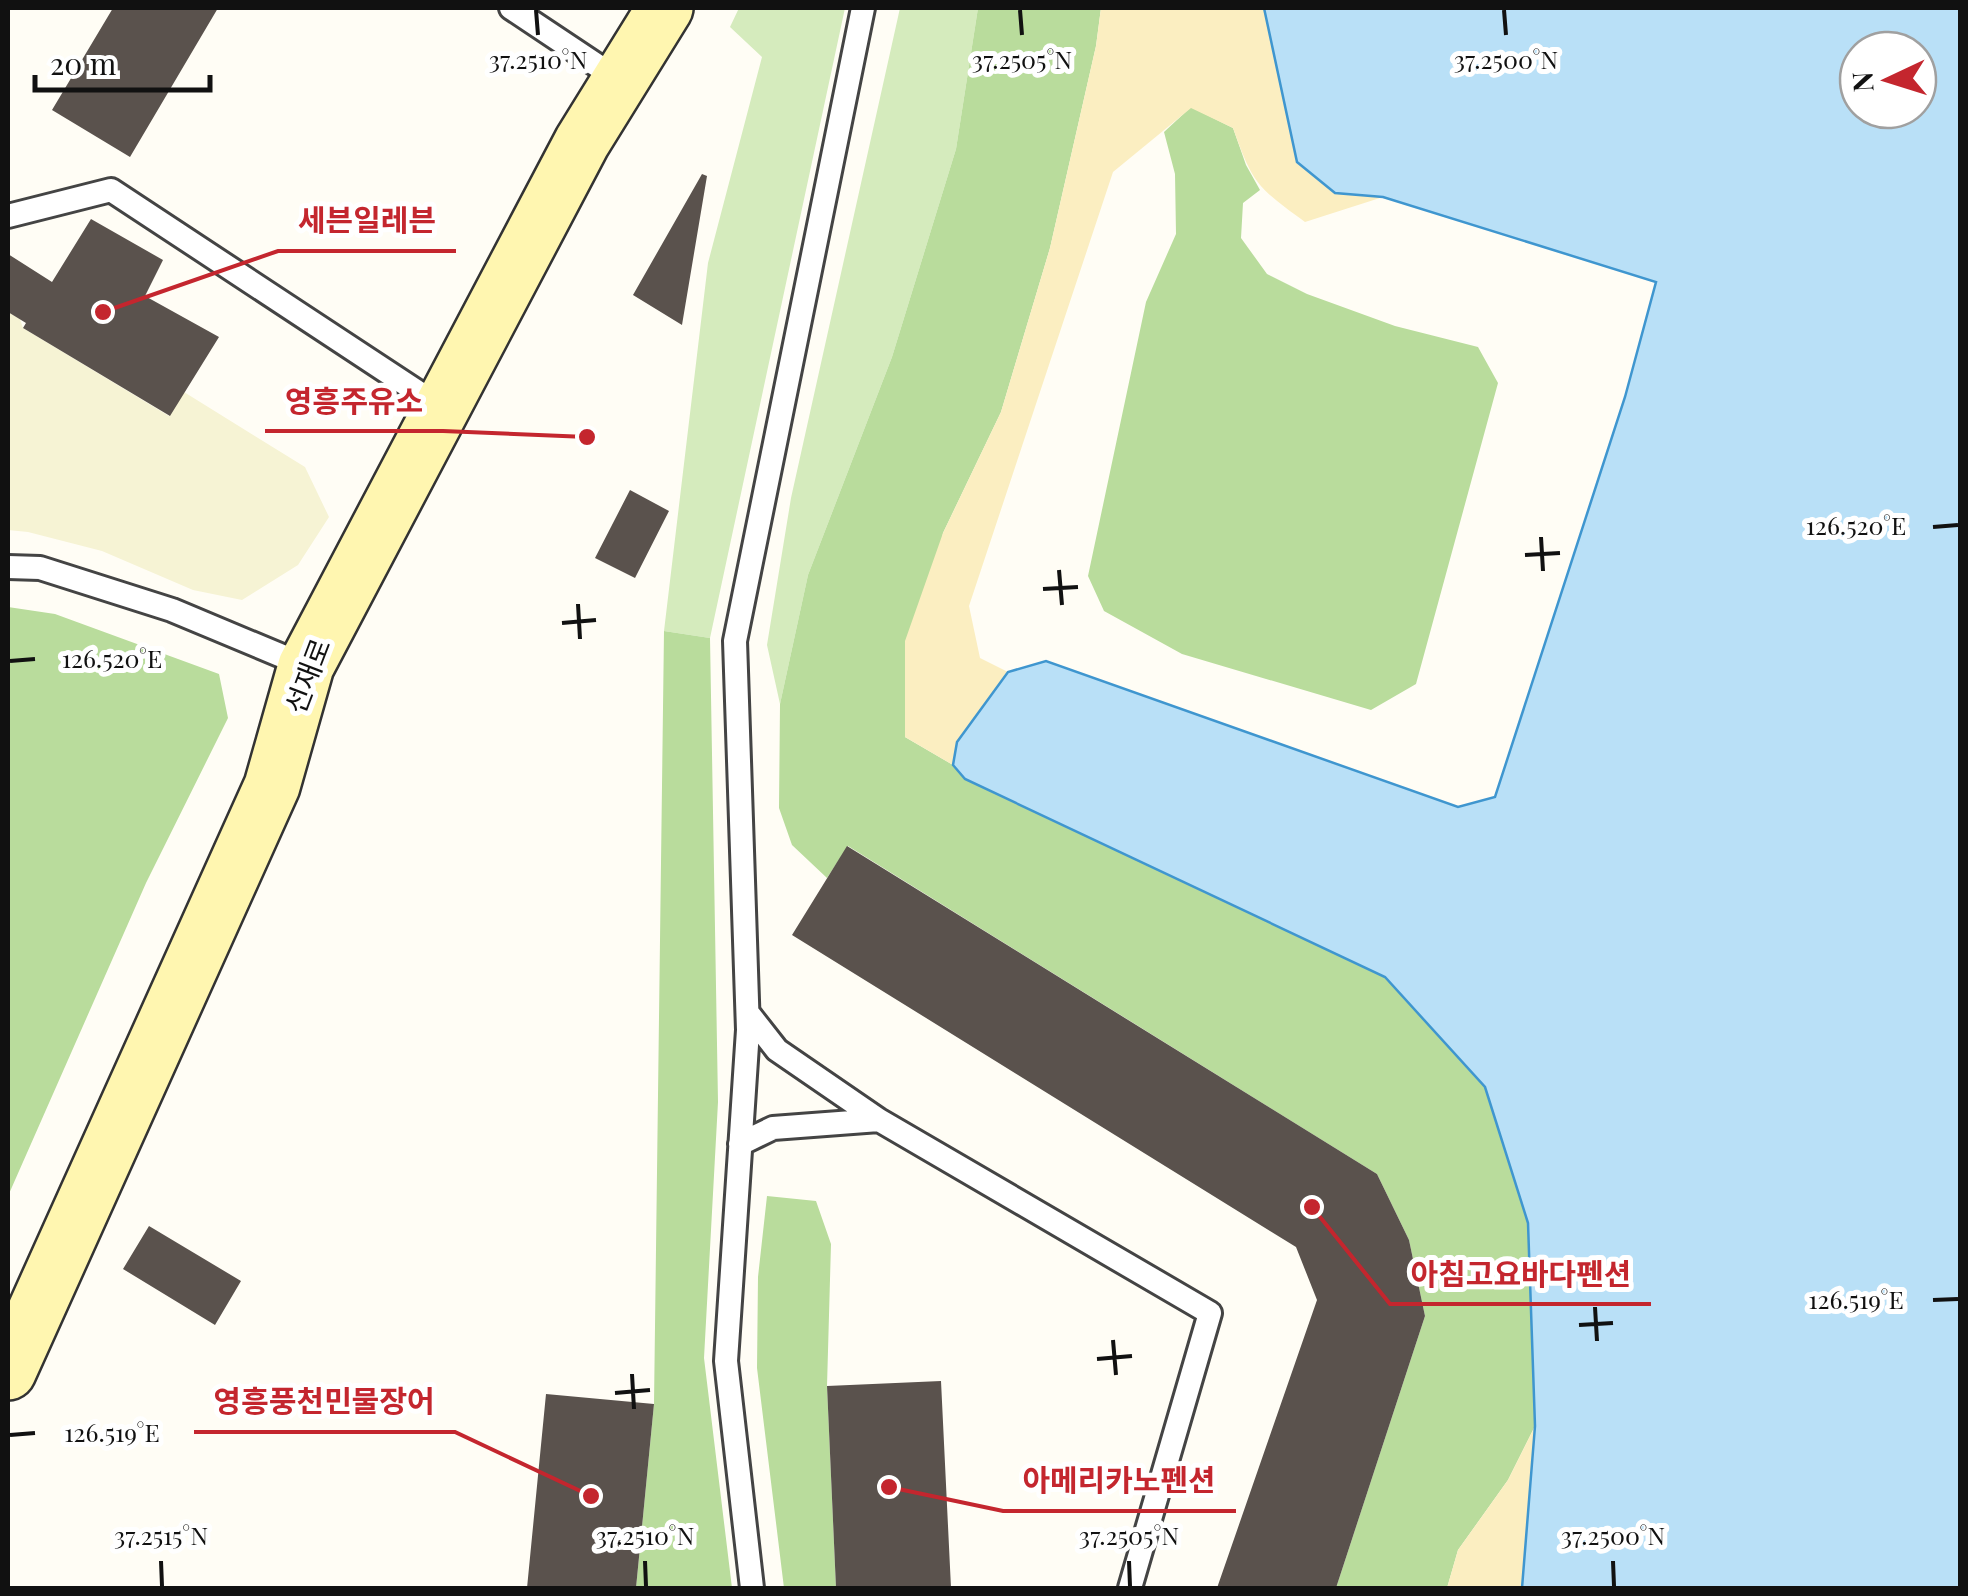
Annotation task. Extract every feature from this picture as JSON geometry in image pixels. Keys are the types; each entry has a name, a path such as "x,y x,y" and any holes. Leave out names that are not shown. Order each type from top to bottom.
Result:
{"street":[{"name":"선재로","path":"8,1372 272,786 306,666 582,142 664,8"}],"lane":[{"path":"511,8 620,80"},
{"path":"752,1588 726,1361 748,1013 735,641 863,8"},
{"path":"8,216 111,190 442,408"},
{"path":"8,567 40,568 172,610 306,666"},
{"path":"748,1013 777,1050 879,1120 1210,1313 1130,1588"},
{"path":"740,1144 773,1128 879,1120"}],"shaded area":[{"path":"8,312 20,319 23,328 169,416 184,392 305,467 329,517 298,565 242,600 193,590 102,551 8,530"}],"green space":[{"path":"739,8 845,8 710,638 664,631 708,263 762,57 730,27"},
{"path":"900,8 978,8 956,149 892,357 808,575 780,704 767,645 791,498"},
{"path":"978,8 1101,8 1096,46 1050,248 1001,412 943,533 905,737 953,765 966,779 1385,977 1486,1087 1528,1223 1535,1426 1508,1480 1458,1550 1447,1588 1336,1588 1425,1316 1409,1240 1377,1174 848,846 827,878 792,845 779,808 780,704 808,575 892,357 956,149"},
{"path":"1191,107 1233,128 1260,190 1243,203 1241,238 1267,274 1307,294 1395,326 1478,347 1498,383 1416,684 1371,710 1182,654 1104,611 1088,576 1146,302 1176,234 1175,174 1164,132"},
{"path":"8,607 55,614 219,674 228,718 146,883 8,1196"},
{"path":"664,631 710,638 718,1102 704,1358 732,1588 636,1588 654,1404"},
{"path":"767,1196 816,1201 831,1244 827,1386 836,1588 784,1588 757,1368 758,1277"}],"sand":[{"path":"1101,8 1264,8 1297,162 1335,192 1383,197 1305,222 1258,183 1233,128 1191,108 1113,172 969,606 980,658 1008,672 957,742 953,765 905,737 905,641 943,533 1001,412 1050,248 1096,46"},
{"path":"1535,1426 1522,1588 1447,1588 1458,1550 1508,1480"}],"water":[{"path":"1264,8 1960,8 1960,1588 1522,1588 1535,1426 1528,1223 1485,1087 1385,977 965,779 953,765 957,742 1008,672 1046,661 1458,807 1495,797 1625,397 1656,282 1383,197 1335,193 1297,162"}],"building":[{"path":"113,8 218,8 130,157 52,110"},
{"path":"702,174 707,176 682,325 633,295"},
{"path":"91,219 163,260 145,296 219,337 170,416 23,328 26,323 8,312 8,254 52,282"},
{"path":"630,490 669,511 635,578 595,558"},
{"path":"847,846 1377,1174 1409,1240 1425,1316 1336,1588 1217,1588 1317,1300 1296,1247 792,935"},
{"path":"149,1226 241,1281 215,1325 123,1269"},
{"path":"941,1381 951,1588 836,1588 827,1386"},
{"path":"546,1394 654,1404 636,1588 527,1588"}],"place":[{"name":"세븐일레븐","path":"103,312"},
{"name":"영흥주유소","path":"587,437"},
{"name":"아침고요바다펜션","path":"1312,1207"},
{"name":"아메리카노펜션","path":"889,1487"},
{"name":"영흥풍천민물장어","path":"591,1496"}]}
